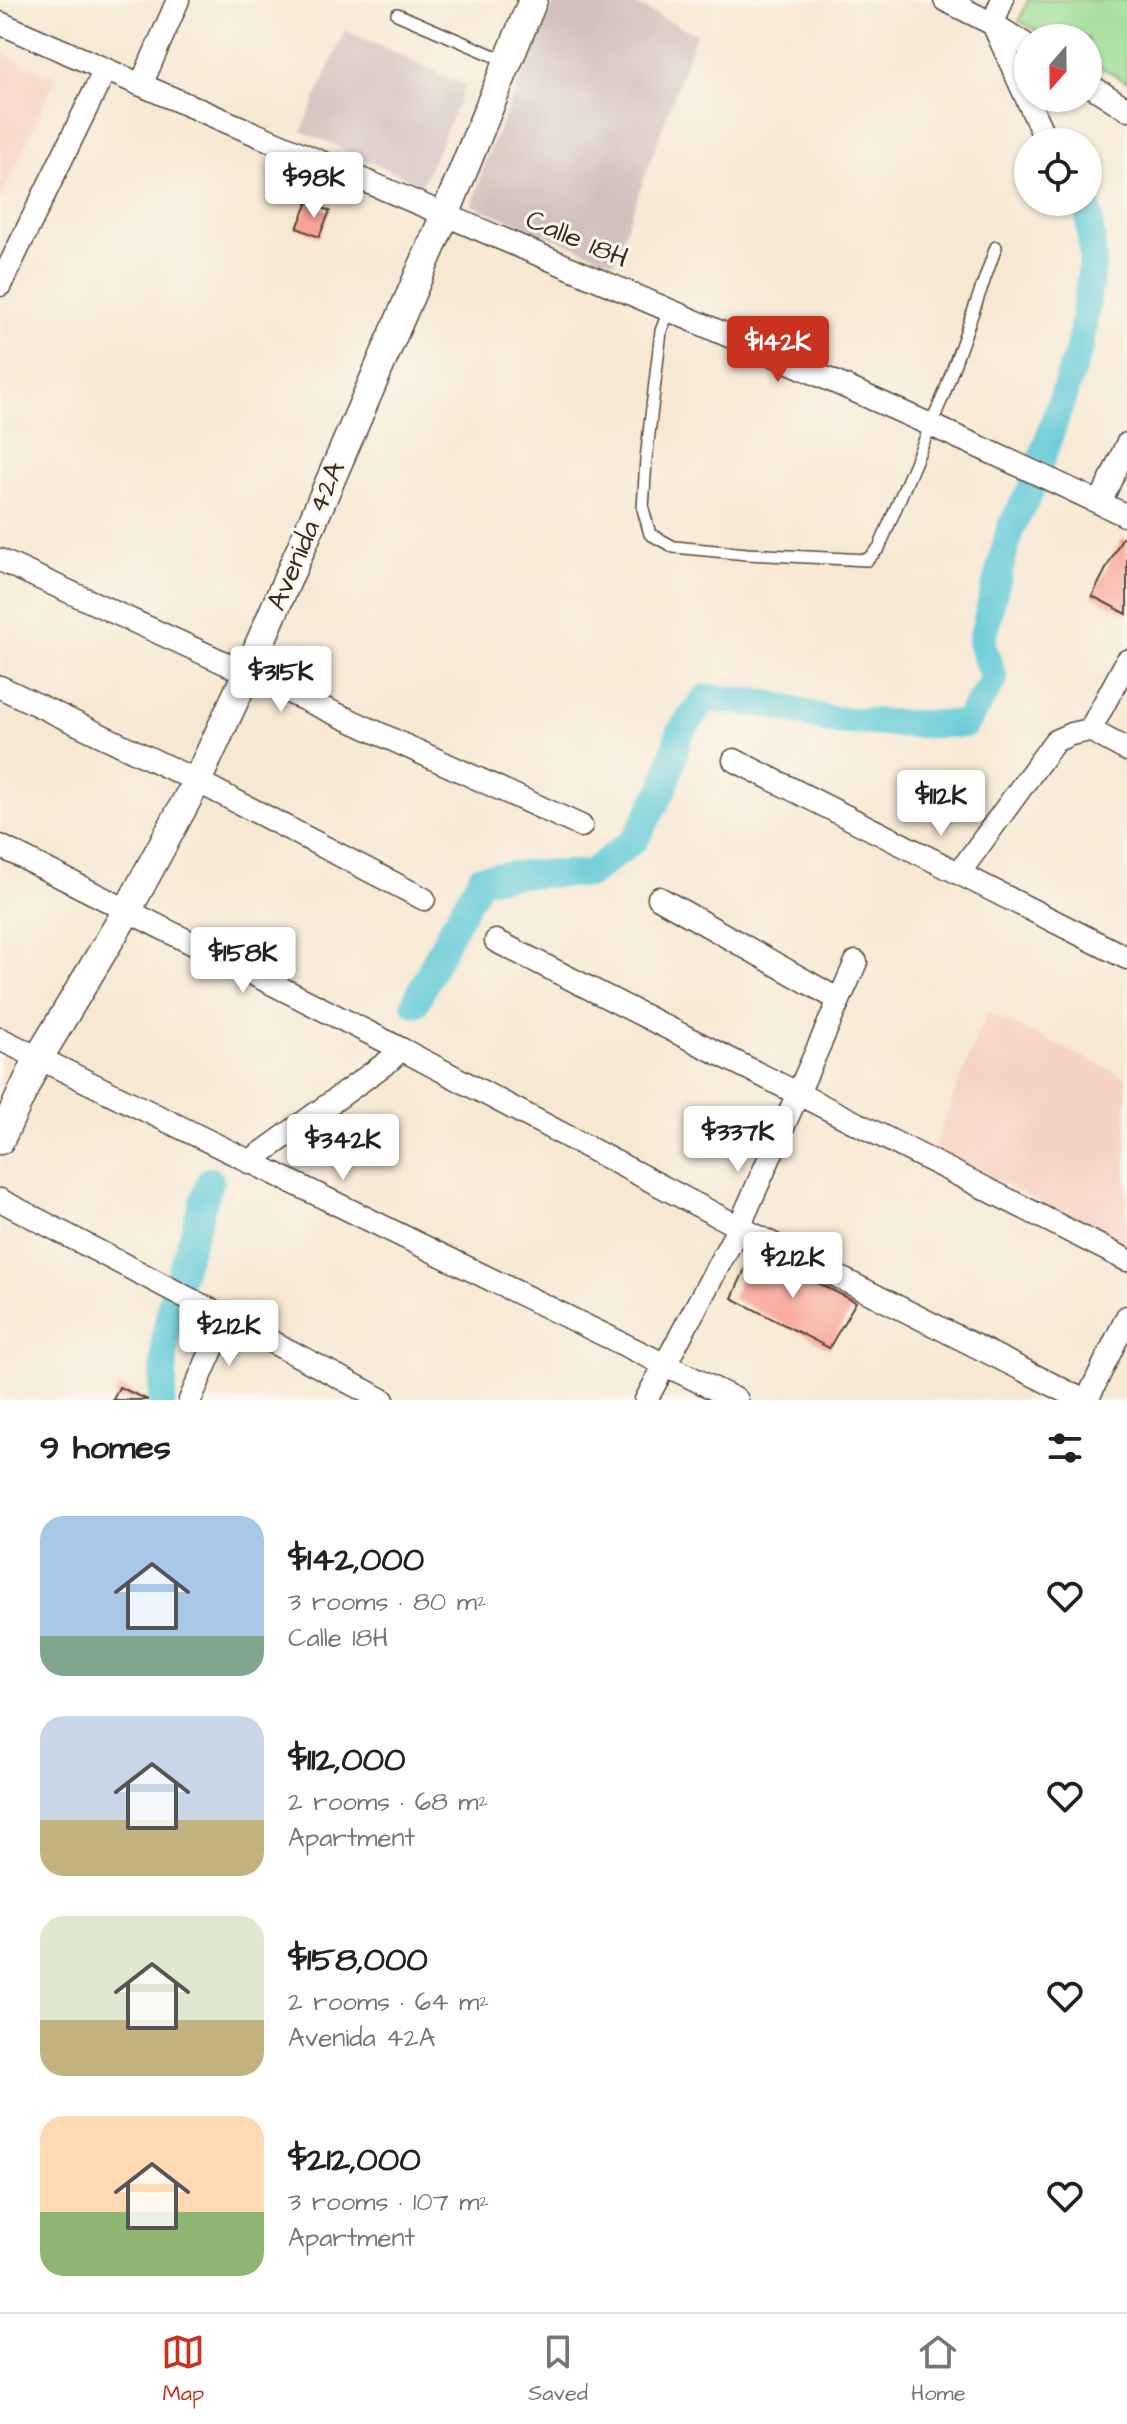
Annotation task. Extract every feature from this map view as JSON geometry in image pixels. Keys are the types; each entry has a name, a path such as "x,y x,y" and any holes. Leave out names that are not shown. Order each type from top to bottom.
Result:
{"street":[{"path":"141,85 178,0"},
{"name":"Avenida 42A","path":"0,1140 38,1059 127,911 197,781 247,673 445,215 533,0"},
{"path":"945,0 1014,37"},
{"path":"1002,0 993,24 1040,128"},
{"name":"Calle 18H","path":"0,23 669,310 1019,464 1127,516"},
{"path":"0,285 105,70"},
{"path":"1102,93 1127,109"},
{"path":"1100,503 1127,444"},
{"path":"0,560 581,826"},
{"path":"1090,730 1127,661"},
{"path":"0,687 197,781 424,899"},
{"path":"959,873 1055,741 1090,730 1127,750"},
{"path":"734,760 1127,958"},
{"path":"0,846 401,1049 739,1227 1085,1400 1127,1317"},
{"path":"659,898 839,1000"},
{"path":"496,941 1127,1260"},
{"path":"646,1400 739,1227 856,962"},
{"path":"0,1039 737,1400"},
{"path":"249,1162 389,1061 401,1049"},
{"path":"0,1200 383,1400"},
{"path":"190,1400 226,1318"}],"lane":[{"path":"397,14 507,62"},
{"path":"669,310 661,331 643,509 650,534 674,547 867,560 879,548 944,394 996,247"}],"shaded area":[{"path":"556,0 626,0 696,34 614,262 472,205 487,156"},
{"path":"345,30 466,85 422,185 302,131"},
{"path":"0,52 56,77 0,202"},
{"path":"987,1012 1127,1078 1127,1245 933,1149"}],"green space":[{"path":"1028,0 1127,0 1127,82 1102,68 1102,24 1024,24 1019,21"}],"building":[{"path":"308,202 330,211 319,237 297,228"},
{"path":"1122,538 1127,540 1127,614 1092,596"},
{"path":"753,1251 856,1302 829,1348 732,1298"},
{"path":"119,1387 148,1400 113,1400"}],"waterway":[{"path":"415,1003 481,878 524,874 590,874 635,839 664,788 680,732 706,698 768,704 830,720 965,724 994,679 981,643 1010,529 1031,490 1080,346 1093,259 1089,216"},
{"path":"162,1400 165,1338 172,1301 210,1181"}]}
